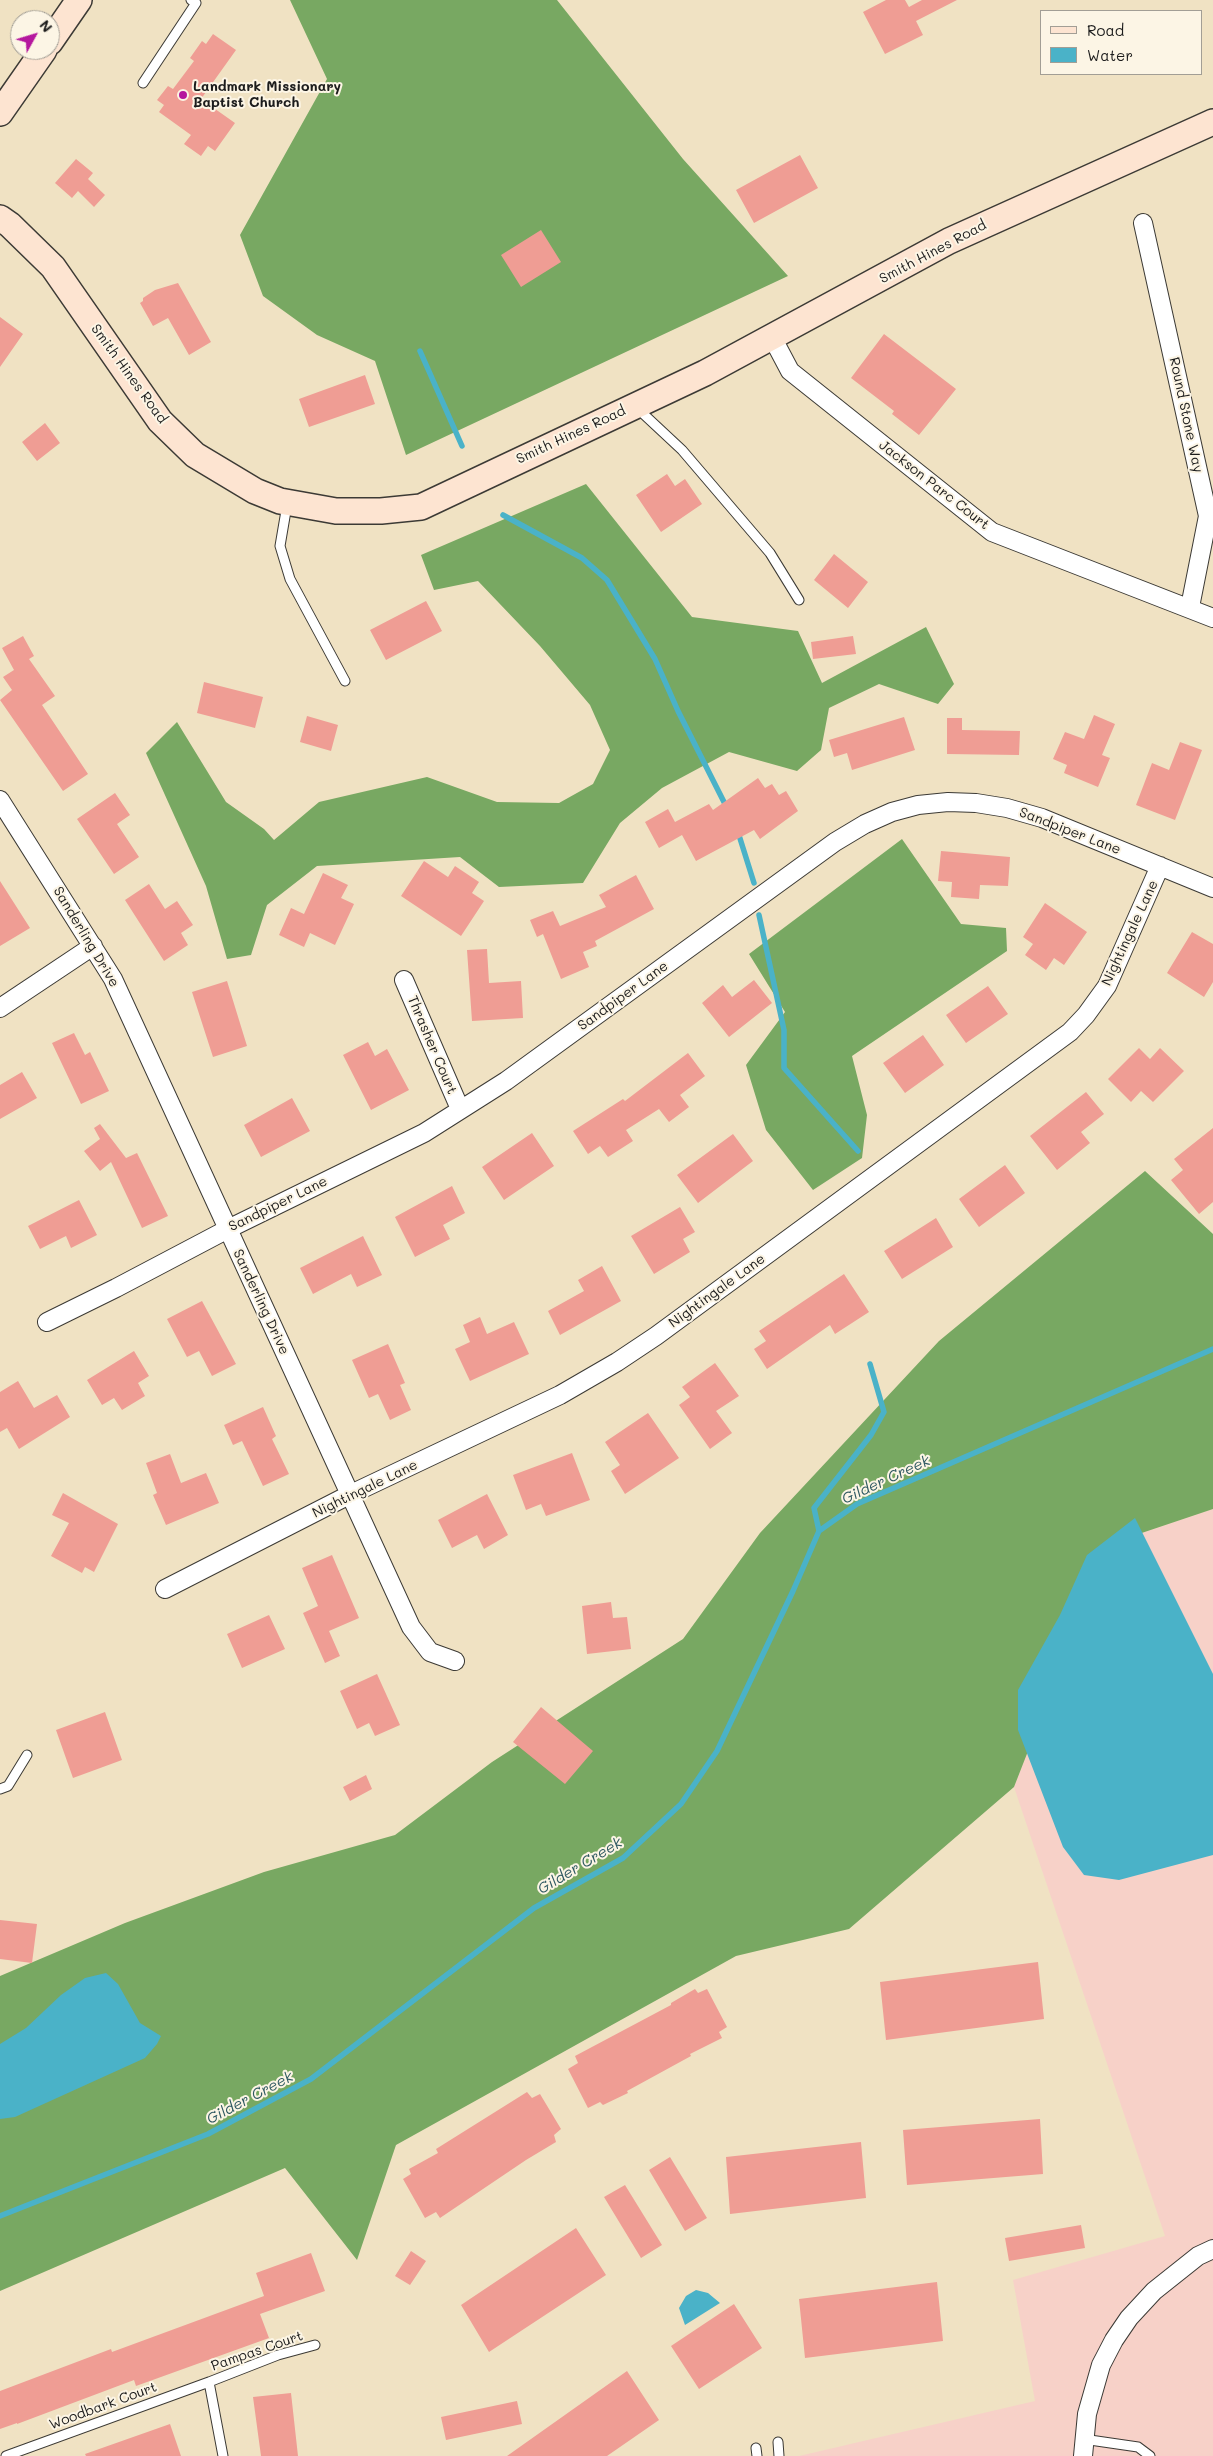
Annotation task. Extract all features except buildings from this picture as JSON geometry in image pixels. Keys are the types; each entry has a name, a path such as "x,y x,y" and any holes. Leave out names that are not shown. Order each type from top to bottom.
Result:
{"street":[{"path":"60,28 79,0"},
{"path":"0,112 37,60"},
{"name":"Smith Hines Road","path":"0,218 10,225 53,267 160,420 188,448 230,478 256,491 287,502 336,511 381,511 421,506 706,373 949,241 1213,122"},
{"name":"Round Stone Way","path":"1144,223 1208,516 1190,607"},
{"name":"Jackson Parc Court","path":"772,338 790,370 992,532 1190,607 1213,618"},
{"name":"Sanderling Drive","path":"0,800 93,946 129,1011 411,1627 430,1652 455,1661"},
{"name":"Sandpiper Lane","path":"47,1322 228,1228 395,1148 460,1109 506,1081 835,842 865,824 892,812 918,805 948,802 976,803 1007,808 1042,818 1213,888"},
{"name":"Nightingale Lane","path":"166,1589 350,1495 560,1394 617,1362 1055,1045 1086,1015 1107,986 1160,866"},
{"path":"0,1008 93,946"},
{"name":"Thrasher Court","path":"404,980 460,1109"},
{"path":"1083,2447 1087,2414 1101,2365 1129,2318 1154,2291 1181,2268 1198,2256 1213,2249"}],"lane":[{"path":"143,83 196,3 191,0"},
{"path":"635,406 682,450 770,553 800,600"},
{"path":"287,502 280,546 290,579 345,681"},
{"path":"0,1789 8,1786 27,1755"},
{"name":"Pampas Court","path":"208,2382 278,2355 315,2345"},
{"path":"208,2382 223,2456"},
{"name":"Woodbark Court","path":"6,2456 208,2382"},
{"path":"778,2442 779,2456"},
{"path":"1083,2447 1138,2447 1150,2456"}],"shaded area":[{"path":"1213,1509 1213,2456 799,2456 1035,2401 1013,2280 1165,2236 1014,1787 1109,1544"}],"green space":[{"path":"290,0 557,0 683,159 788,276 406,455 375,361 317,335 263,296 240,235 327,79"},
{"path":"586,484 692,617 798,631 822,683 926,627 954,684 938,704 879,684 829,708 821,750 797,771 729,752 662,788 620,823 583,883 499,887 460,857 317,866 267,905 251,955 227,959 206,886 146,753 177,722 226,802 264,829 274,840 319,802 427,777 497,802 559,803 593,784 610,750 590,705 540,646 478,581 434,590 421,555"},
{"path":"902,839 961,924 1006,928 1007,951 852,1056 867,1115 862,1158 813,1190 766,1130 746,1065 785,1012 749,954"},
{"path":"1145,1171 1213,1234 1213,1509 1109,1544 1014,1787 849,1929 736,1956 396,2145 357,2260 285,2168 0,2291 0,1976 125,1923 264,1872 395,1835 492,1762 683,1639 760,1533 939,1341"}],"water":[{"path":"1135,1518 1213,1674 1213,1855 1119,1880 1084,1875 1063,1847 1018,1730 1018,1690 1060,1615 1087,1555"},
{"path":"106,1973 118,1984 140,2023 161,2036 157,2044 145,2058 15,2117 0,2119 0,2044 26,2028 61,1995 85,1978"},
{"path":"696,2290 708,2293 720,2303 685,2325 679,2308 686,2296"}],"waterway":[{"path":"420,351 462,446"},
{"path":"503,515 582,558 607,580 655,659 678,711 727,808"},
{"path":"738,832 754,883"},
{"path":"759,915 784,1030 784,1068 858,1151"},
{"name":"Gilder Creek","path":"0,2216 208,2134 311,2079 534,1908 623,1858 681,1804 717,1751 793,1591 819,1531 857,1504 1213,1349"},
{"path":"819,1531 814,1508 871,1435 884,1412 870,1364"}],"place":[{"name":"Landmark Missionary Baptist Church","path":"183,95"}]}
